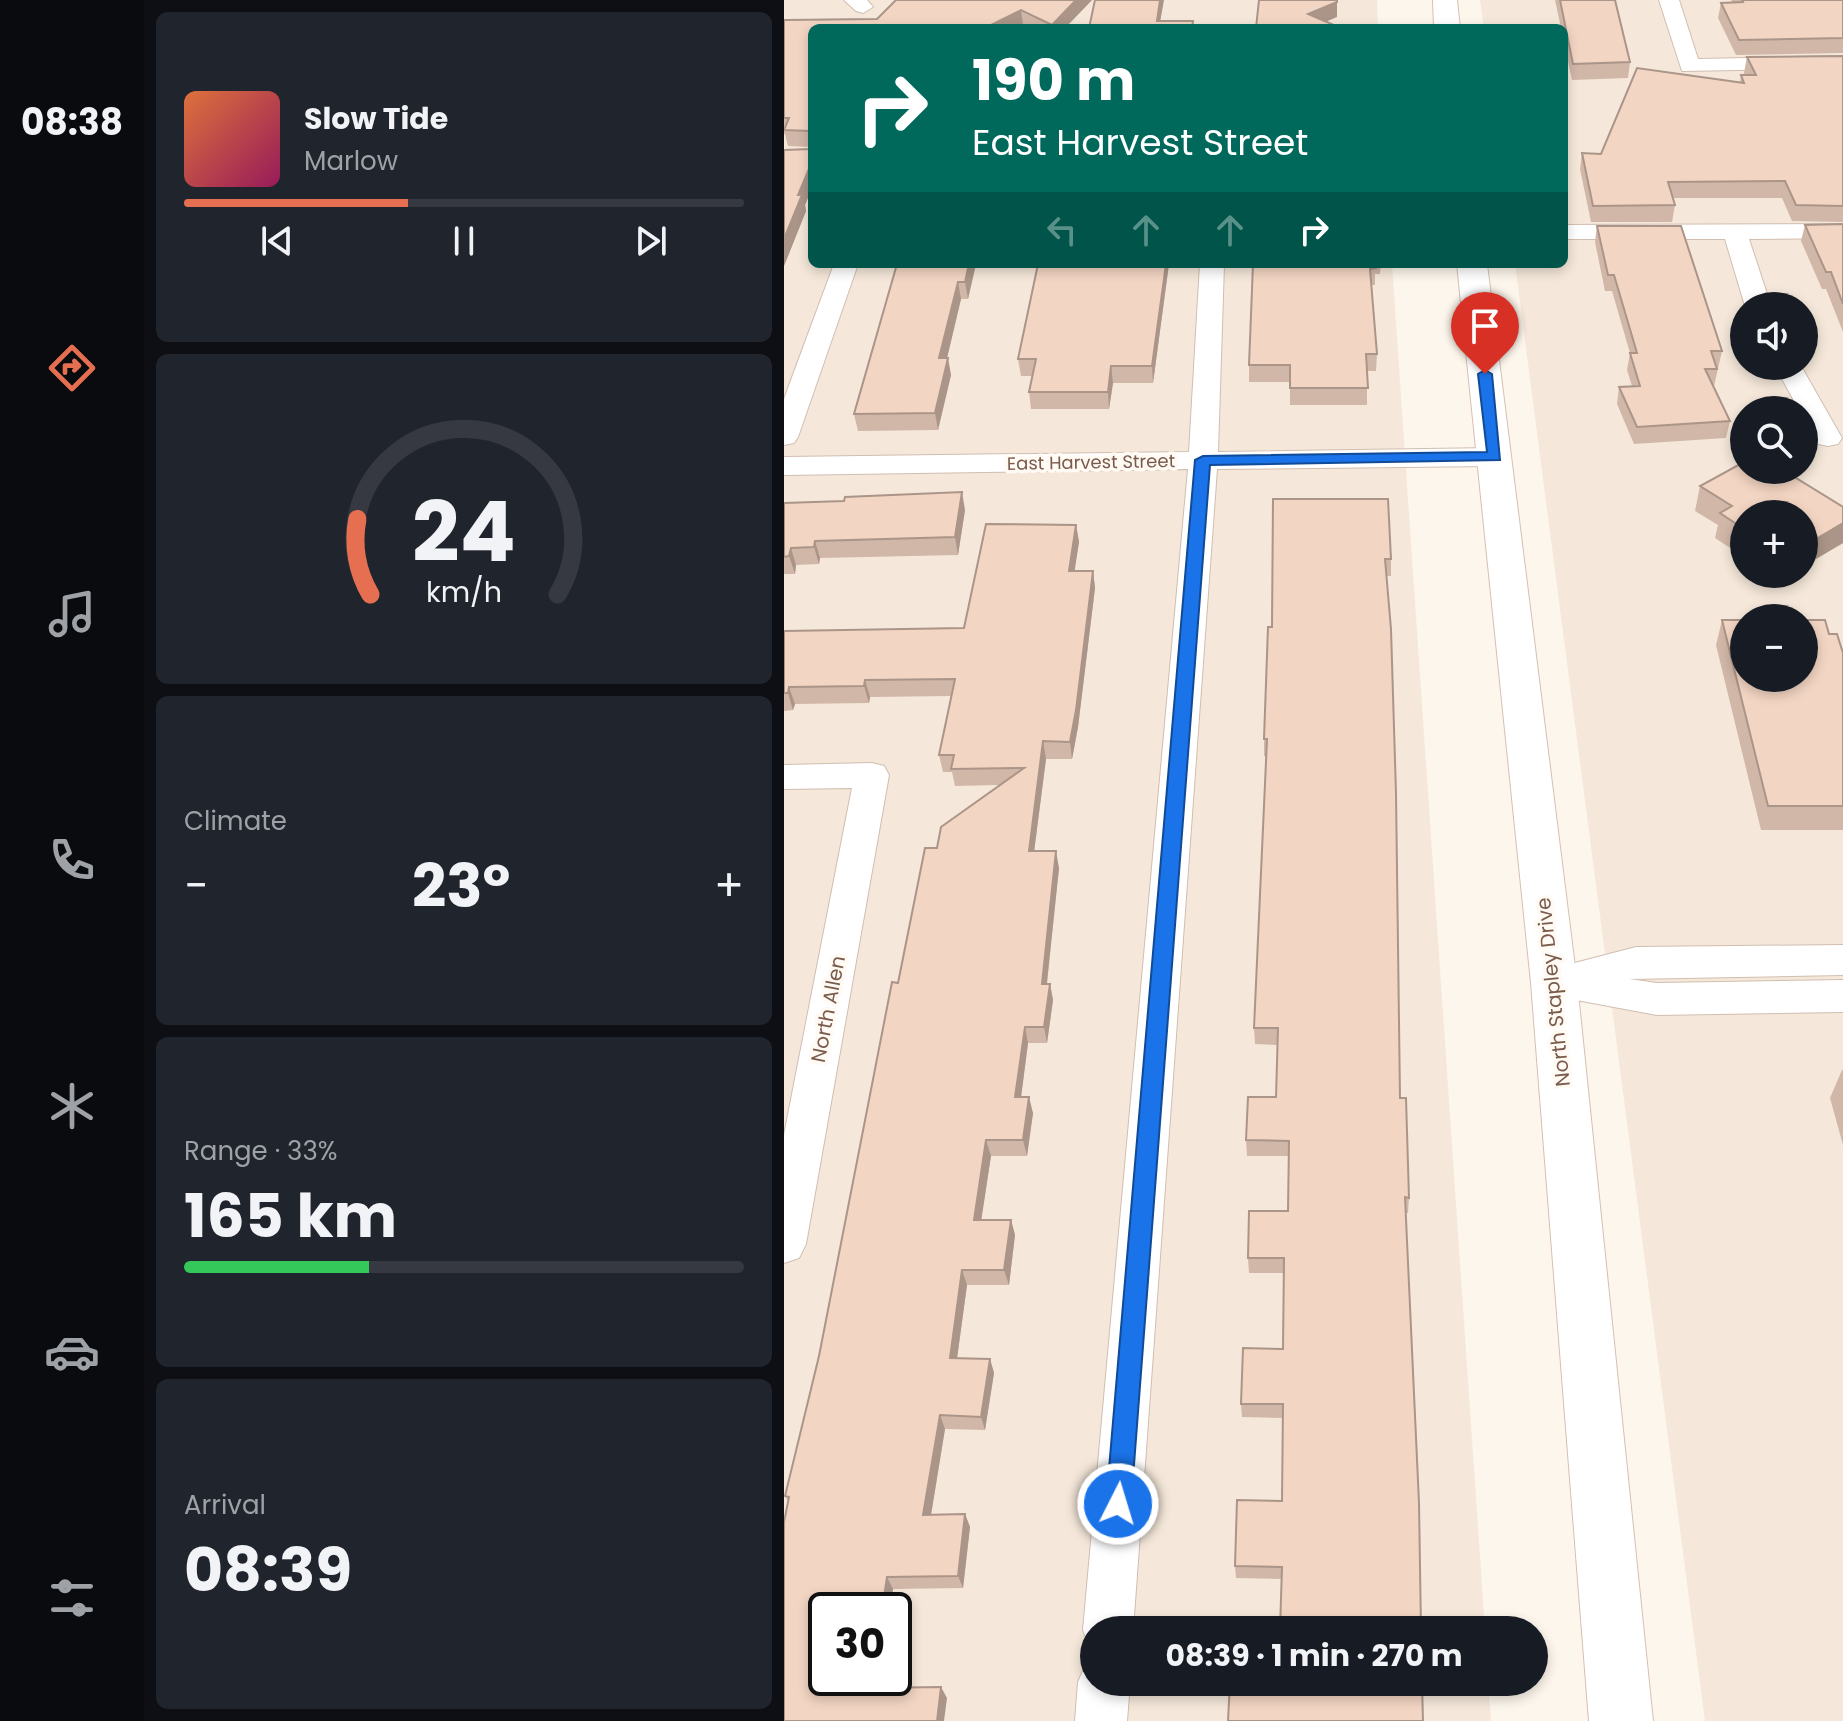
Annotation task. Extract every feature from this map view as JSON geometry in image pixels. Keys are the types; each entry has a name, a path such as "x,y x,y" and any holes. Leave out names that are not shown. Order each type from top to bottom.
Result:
{"main road":[{"path":"1445,0 1447,24"},
{"name":"North Stapley Drive","path":"1472,268 1554,983 1621,1721"}],"street":[{"path":"1669,0 1690,66 1843,62"},
{"path":"1568,232 1843,231"},
{"path":"1735,233 1754,292"},
{"path":"784,437 845,268"},
{"path":"1109,1616 1203,460 1212,268"},
{"path":"1796,380 1828,438"},
{"name":"East Harvest Street","path":"784,466 1494,457"},
{"name":"North Allen","path":"784,777 872,775 784,1242"},
{"path":"1554,983 1636,962 1843,960"},
{"path":"1554,983 1657,999 1843,996"},
{"path":"1101,1721 1103,1696"}],"shaded area":[{"path":"784,0 1377,0 1378,24 808,24 808,268 1392,268 1484,1616 1080,1616 1080,1696 1489,1696 1491,1721 784,1721"},
{"path":"1480,0 1843,0 1843,1721 1705,1721 1516,268 1568,268 1568,24 1483,24"}],"building":[{"path":"896,0 1076,0 1053,24 1021,10 993,24 808,24 808,131 784,130 789,118 784,118 784,20 877,19"},
{"path":"1095,0 1160,0 1157,21 1193,21 1193,24 1090,24"},
{"path":"1259,0 1337,0 1308,14 1332,24 1256,24"},
{"path":"1560,0 1615,0 1630,62 1573,64 1568,24 1565,24"},
{"path":"1742,0 1843,0 1843,38 1739,40 1721,3"},
{"path":"1843,56 1843,206 1796,205 1785,181 1668,182 1675,205 1593,206 1582,153 1601,154 1637,68 1744,83 1741,75 1756,75 1747,57"},
{"path":"808,149 808,171 798,195 802,195 784,239 784,150"},
{"path":"1843,224 1843,304 1831,272 1826,272 1805,225"},
{"path":"1597,226 1681,226 1722,351 1711,351 1717,369 1705,369 1730,421 1637,427 1619,387 1640,386 1630,353 1637,353 1614,275 1608,275"},
{"path":"896,268 968,268 965,282 958,282 939,358 948,358 935,413 854,414"},
{"path":"1037,268 1165,268 1152,366 1111,366 1108,392 1029,392 1036,359 1018,359"},
{"path":"1253,268 1376,268 1370,269 1377,354 1366,354 1368,388 1290,388 1290,365 1249,365"},
{"path":"1730,470 1730,484 1806,484 1843,507 1843,523 1818,538 1818,500 1730,500 1730,505 1700,486"},
{"path":"962,492 955,537 815,541 814,547 791,548 789,556 784,557 784,503"},
{"path":"1273,499 1388,499 1391,559 1385,559 1391,629 1396,793 1400,1098 1406,1098 1409,1198 1405,1197 1419,1503 1421,1616 1280,1616 1282,1567 1235,1566 1237,1500 1282,1501 1283,1404 1241,1404 1243,1348 1283,1349 1284,1258 1248,1258 1249,1211 1288,1211 1289,1141 1246,1140 1248,1097 1276,1097 1278,1028 1254,1028 1267,739 1264,739 1268,627 1272,627"},
{"path":"1730,507 1730,520 1720,513"},
{"path":"986,524 1076,525 1069,571 1093,571 1076,710 1070,742 1043,741 1029,851 1056,851 1042,984 1050,984 1044,1027 1025,1027 1015,1097 1029,1097 1023,1140 986,1140 974,1220 1011,1220 1004,1270 962,1270 950,1358 990,1359 981,1417 940,1415 923,1515 965,1514 958,1576 887,1577 885,1592 808,1592 808,1696 912,1696 912,1687 941,1687 937,1721 784,1721 784,1522 789,1497 785,1496 819,1356 892,982 898,983 925,848 937,848 941,827 1024,768 951,769 954,755 939,755 955,679 865,680 864,686 789,687 788,693 784,693 784,631 964,628"},
{"path":"1722,620 1730,620 1730,652"},
{"path":"1818,620 1825,620 1829,634 1837,634 1843,653 1843,806 1768,806 1740,692 1818,692"},
{"path":"1229,1696 1422,1696 1423,1721 1228,1721"}],"route":[{"path":"1118,1504 1203,460 1494,457 1485,374"}]}
